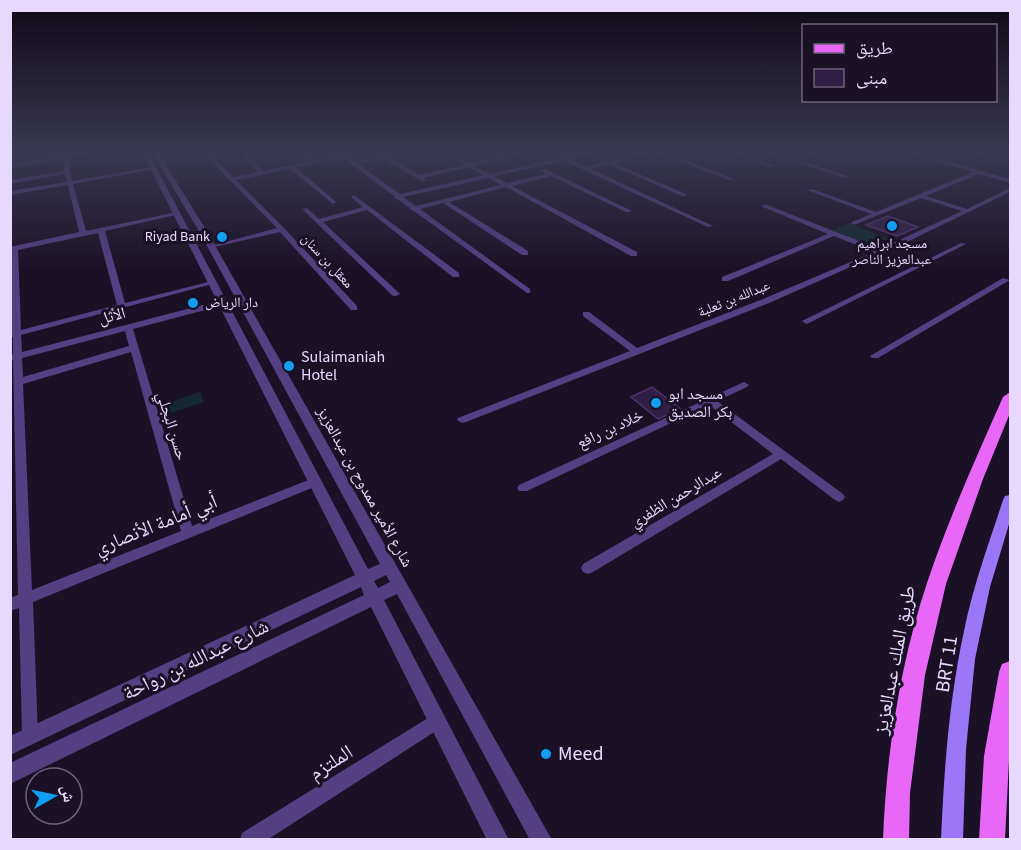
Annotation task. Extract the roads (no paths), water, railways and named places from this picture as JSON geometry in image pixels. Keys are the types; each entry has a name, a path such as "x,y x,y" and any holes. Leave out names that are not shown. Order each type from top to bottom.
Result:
{"main road":[{"name":"طريق الملك عبدالعزيز","path":"896,840 897,793 914,675 936,584 975,479 1011,397"},
{"name":"BRT 11","path":"951,840 963,682 979,599 1011,500"},
{"path":"992,840 996,756 1011,672"}],"street":[{"path":"72,192 83,233"},
{"path":"165,192 499,840"},
{"name":"شارع الأمير ممدوح بن عبدالعزيز","path":"179,192 212,247 542,840"},
{"name":"معقل بن سنان","path":"244,192 354,308"},
{"path":"321,192 333,202"},
{"path":"392,192 396,197 527,291"},
{"path":"396,197 417,192"},
{"path":"413,209 480,192"},
{"path":"518,192 634,254"},
{"path":"588,192 628,211"},
{"path":"634,192 710,226"},
{"path":"676,192 684,195"},
{"path":"815,192 877,214"},
{"path":"854,223 932,192"},
{"name":"عبدالله بن ثعلبة","path":"462,420 637,352 880,252 1007,192"},
{"path":"921,196 965,210"},
{"path":"354,197 456,275"},
{"path":"444,201 525,253"},
{"path":"765,206 880,252"},
{"path":"318,221 368,208"},
{"path":"305,210 396,294"},
{"path":"30,736 18,382 14,357 12,248 177,214"},
{"path":"101,230 122,307"},
{"path":"212,247 282,230"},
{"path":"725,279 833,234"},
{"path":"806,321 963,244"},
{"path":"875,356 1006,280"},
{"path":"14,335 212,283"},
{"name":"الأثل","path":"14,357 221,303"},
{"path":"585,315 637,352"},
{"name":"حسن البجلي","path":"128,327 188,533"},
{"path":"18,382 133,348"},
{"name":"خلاد بن رافع","path":"523,488 744,385"},
{"path":"710,402 839,497"},
{"name":"عبدالرحمن الظفري","path":"588,568 781,454"},
{"name":"أبي أمامة الأنصاري","path":"10,606 315,483"},
{"name":"شارع عبدالله بن رواحة","path":"10,746 390,566"},
{"name":"شارع عبدالله بن رواحة","path":"10,774 400,585"},
{"name":"الملتزم","path":"249,840 436,721"}],"place":[{"name":"مسجد ابراهيم عبدالعزيز الناصر","path":"892,226"},
{"name":"Riyad Bank","path":"222,237"},
{"name":"دار الرياض","path":"193,303"},
{"name":"Sulaimaniah Hotel","path":"289,366"},
{"name":"مسجد ابو بكر الصديق","path":"656,403"},
{"name":"Meed","path":"546,754"}]}
